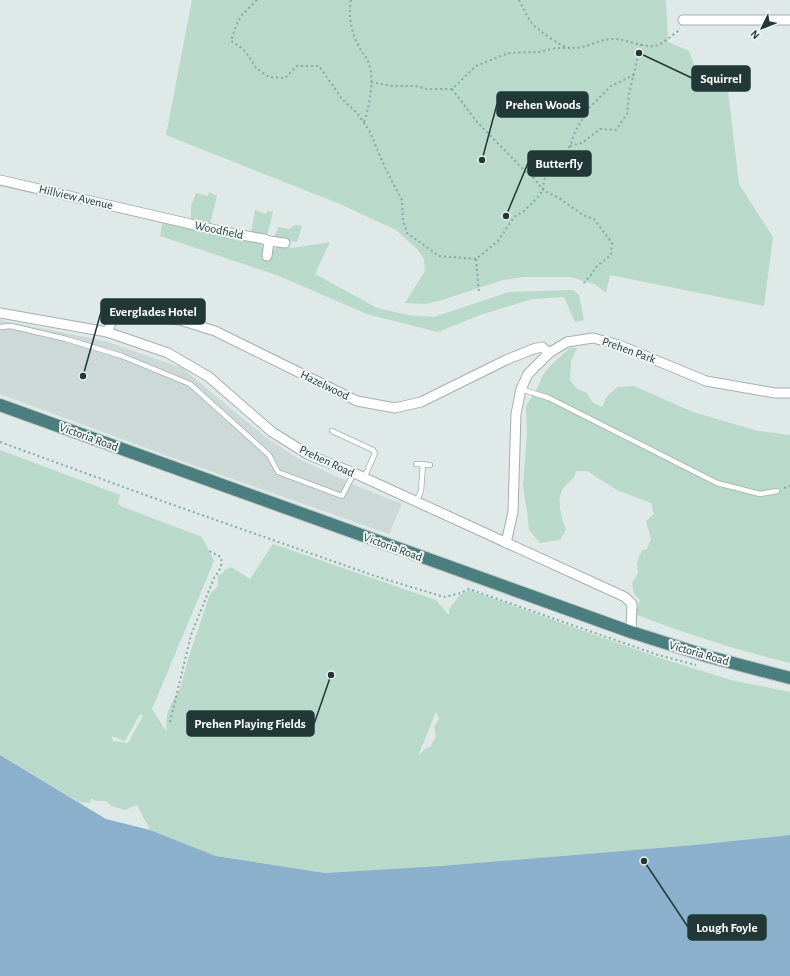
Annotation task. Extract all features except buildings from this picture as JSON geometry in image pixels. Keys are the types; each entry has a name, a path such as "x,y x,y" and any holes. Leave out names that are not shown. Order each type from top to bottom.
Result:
{"highway":[{"name":"Victoria Road","path":"0,405 631,632 710,657 790,678"}],"street":[{"path":"683,20 790,20"},
{"name":"Hillview Avenue","path":"0,180 153,215"},
{"name":"Woodfield","path":"153,215 224,232 264,239 269,242 285,243"},
{"path":"267,256 269,242"},
{"name":"Prehen Road","path":"0,313 107,332 168,352 209,377 272,432 309,454 625,597 632,604 631,632"},
{"name":"Hazelwood","path":"107,332 114,315 144,315 180,320 215,331 357,401 395,408 421,402 506,360 533,349 542,348 548,353"},
{"name":"Prehen Park","path":"506,543 513,512 516,414 521,389 528,374 548,353 568,342 593,338 619,345 706,381 775,393 790,393"}],"lane":[{"path":"0,327 11,326 66,339 122,356 190,384 269,455 278,472 342,496 354,474"},
{"path":"521,389 549,398 717,483 760,494 777,491"},
{"path":"332,431 374,450 375,453 364,478"},
{"path":"416,464 430,465"},
{"path":"416,502 422,491 423,464"}],"path":[{"path":"257,0 241,16 231,41 242,48 256,68 269,77 285,78 297,66 320,66 342,99 357,113 369,130 386,170 402,200 403,221 407,233 439,256 476,259 498,241 514,217 521,213 538,198 543,190 544,180 570,146 575,132 588,109 611,86 634,75"},
{"path":"351,0 350,22 358,45 370,65 371,82 368,111 364,122"},
{"path":"519,0 531,22 560,44 571,48"},
{"path":"371,82 392,86 416,86 427,89 452,89 476,66 508,53 539,52 556,48 571,48 584,46 607,39 618,39 653,47 661,44 678,31 683,20"},
{"path":"570,146 582,143 600,130 616,130 626,114 629,94 642,44"},
{"path":"452,89 477,122 524,170 533,177 543,190 559,198 583,215 594,219 612,243 611,256 597,266 582,285"},
{"path":"476,259 480,293"},
{"path":"0,442 375,576 444,597 461,593 469,589 658,655 702,667"},
{"path":"170,722 191,635 214,578 222,563 221,557 207,550"}],"shaded area":[{"path":"0,320 105,341 182,368 264,436 297,458 359,487 402,504 389,534 176,459 0,394"}],"green space":[{"path":"192,0 666,0 668,42 689,51 697,72 712,74 728,91 739,184 773,237 764,306 610,275 606,293 596,285 571,277 523,277 503,280 425,304 405,303 425,271 424,259 418,250 396,230 340,204 166,135"},
{"path":"209,192 217,196 210,224 191,220 191,206 196,193 208,196"},
{"path":"255,210 266,214 267,211 273,212 267,236 251,233"},
{"path":"163,221 261,244 269,259 274,249 278,247 293,248 330,242 315,274 377,308 408,315 434,317 509,292 573,290 579,295 584,320 575,322 564,297 532,299 480,315 438,332 367,314 279,276 160,236"},
{"path":"295,225 302,226 297,242 274,238 278,227 289,229"},
{"path":"570,348 577,348 571,361 570,380 577,389 587,393 593,403 602,407 607,396 618,387 634,386 693,412 758,431 790,435 790,663 712,641 635,614 640,600 634,594 632,583 638,573 637,562 642,550 647,549 651,539 646,521 654,514 651,503 617,490 587,471 576,471 573,478 565,486 560,496 562,519 566,530 560,540 540,543 529,530 523,485 527,433 526,406 538,387 542,376 551,365"},
{"path":"0,450 120,495 118,504 123,507 202,537 214,561 152,709 166,731 167,715 172,702 180,689 189,656 210,594 218,586 218,575 222,574 225,570 231,567 250,579 273,544 436,600 449,615 449,609 460,595 469,590 657,657 731,680 790,692 790,835 694,845 440,866 325,873 216,856 150,830 137,805 125,810 112,806 106,801 91,799 90,803 79,802 0,755","holes":["436,712 439,718 434,727 436,737 430,747 426,748 418,756","140,714 143,716 128,743 113,741 112,736 125,741"]}],"water":[{"path":"0,755 106,819 150,830 216,856 325,873 440,866 694,845 790,835 790,976 0,976"}],"place":[{"name":"Squirrel","path":"639,53"},
{"name":"Prehen Woods","path":"482,160"},
{"name":"Butterfly","path":"506,216"},
{"name":"Everglades Hotel","path":"83,376"},
{"name":"Prehen Playing Fields","path":"331,675"},
{"name":"Lough Foyle","path":"644,861"}]}
